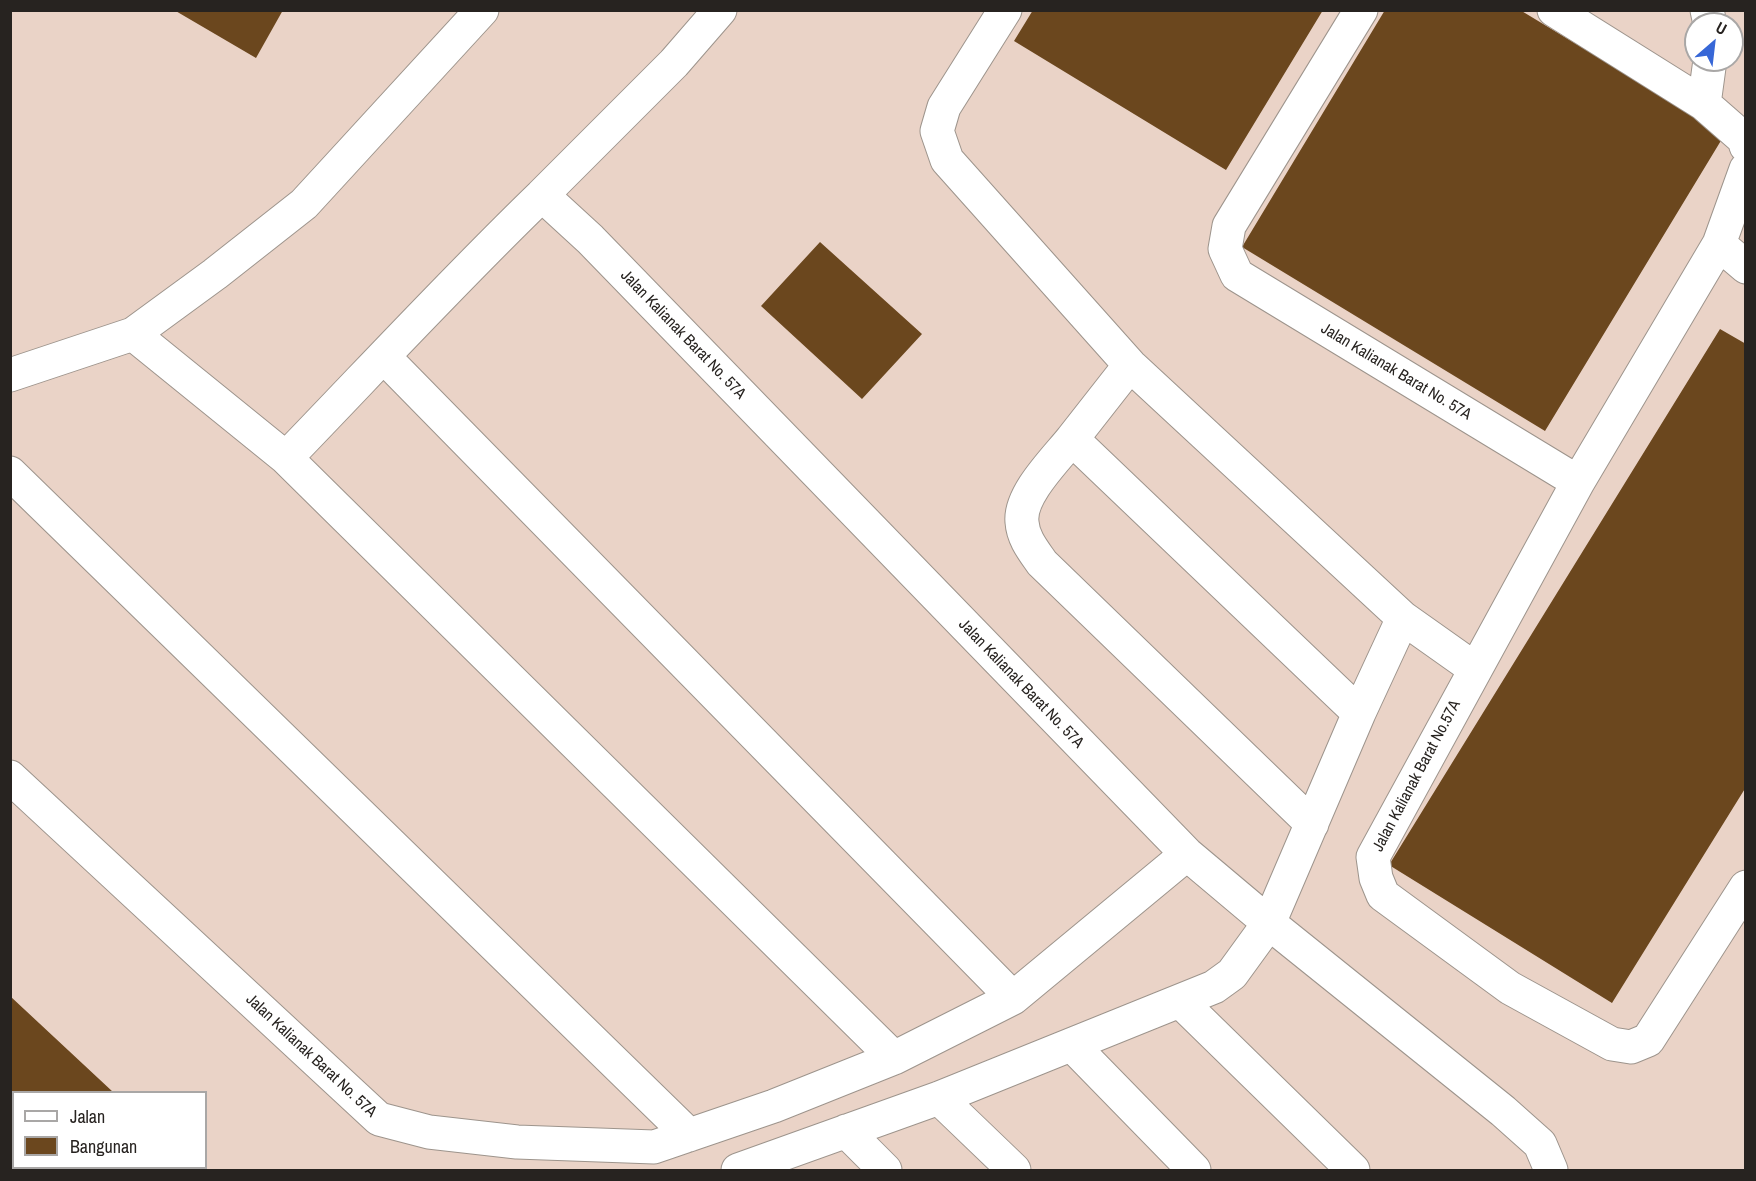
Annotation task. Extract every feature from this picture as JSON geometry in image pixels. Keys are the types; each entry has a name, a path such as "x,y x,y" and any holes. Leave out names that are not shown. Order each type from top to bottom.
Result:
{"lane":[{"path":"10,375 133,334 215,274 304,204 482,10"},
{"path":"286,458 459,276 674,63 720,10"},
{"path":"1005,10 944,107 938,131 947,160 1130,365 1403,618 1475,669"},
{"name":"Jalan Kalianak Barat No. 57A","path":"1361,10 1229,226 1225,249 1237,275 1578,482"},
{"path":"1554,10 1704,104 1744,139 1746,146"},
{"path":"1704,104 1708,72"},
{"path":"1578,482 1719,244 1746,169"},
{"name":"Jalan Kalianak Barat No. 57A","path":"543,195 590,239 1187,854 1540,1144 1551,1170"},
{"path":"1719,244 1746,267"},
{"path":"133,334 286,458 894,1058"},
{"path":"384,357 1013,998"},
{"path":"1130,365 1028,496 1021,520 1028,543 1042,563 1312,824"},
{"path":"1072,439 1359,713"},
{"path":"10,472 689,1135"},
{"name":"Jalan Kalianak Barat No.57A","path":"1578,482 1374,857 1376,878 1383,895 1510,988 1612,1044 1631,1047 1648,1040 1746,887"},
{"path":"738,1170 939,1098 1181,1002 1214,987 1232,974 1269,923 1359,713 1403,618"},
{"name":"Jalan Kalianak Barat No. 57A","path":"10,777 379,1119 429,1132 517,1142 654,1147 774,1106 894,1058 1013,998 1187,854"},
{"path":"1181,1002 1353,1170"},
{"path":"1072,1045 1194,1170"},
{"path":"939,1098 1014,1170"},
{"path":"846,1131 885,1170"}],"shaded area":[{"path":"10,11 1745,11 1745,1170 11,1170"}],"building":[{"path":"174,10 283,10 256,58"},
{"path":"1033,10 1323,10 1226,170 1014,41"},
{"path":"1385,10 1520,10 1725,134 1545,431 1242,247"},
{"path":"820,242 922,334 862,399 761,306"},
{"path":"1720,329 1746,344 1746,787 1612,1003 1389,865"},
{"path":"10,996 112,1091 12,1091 12,1169 44,1169 10,1170"}]}
